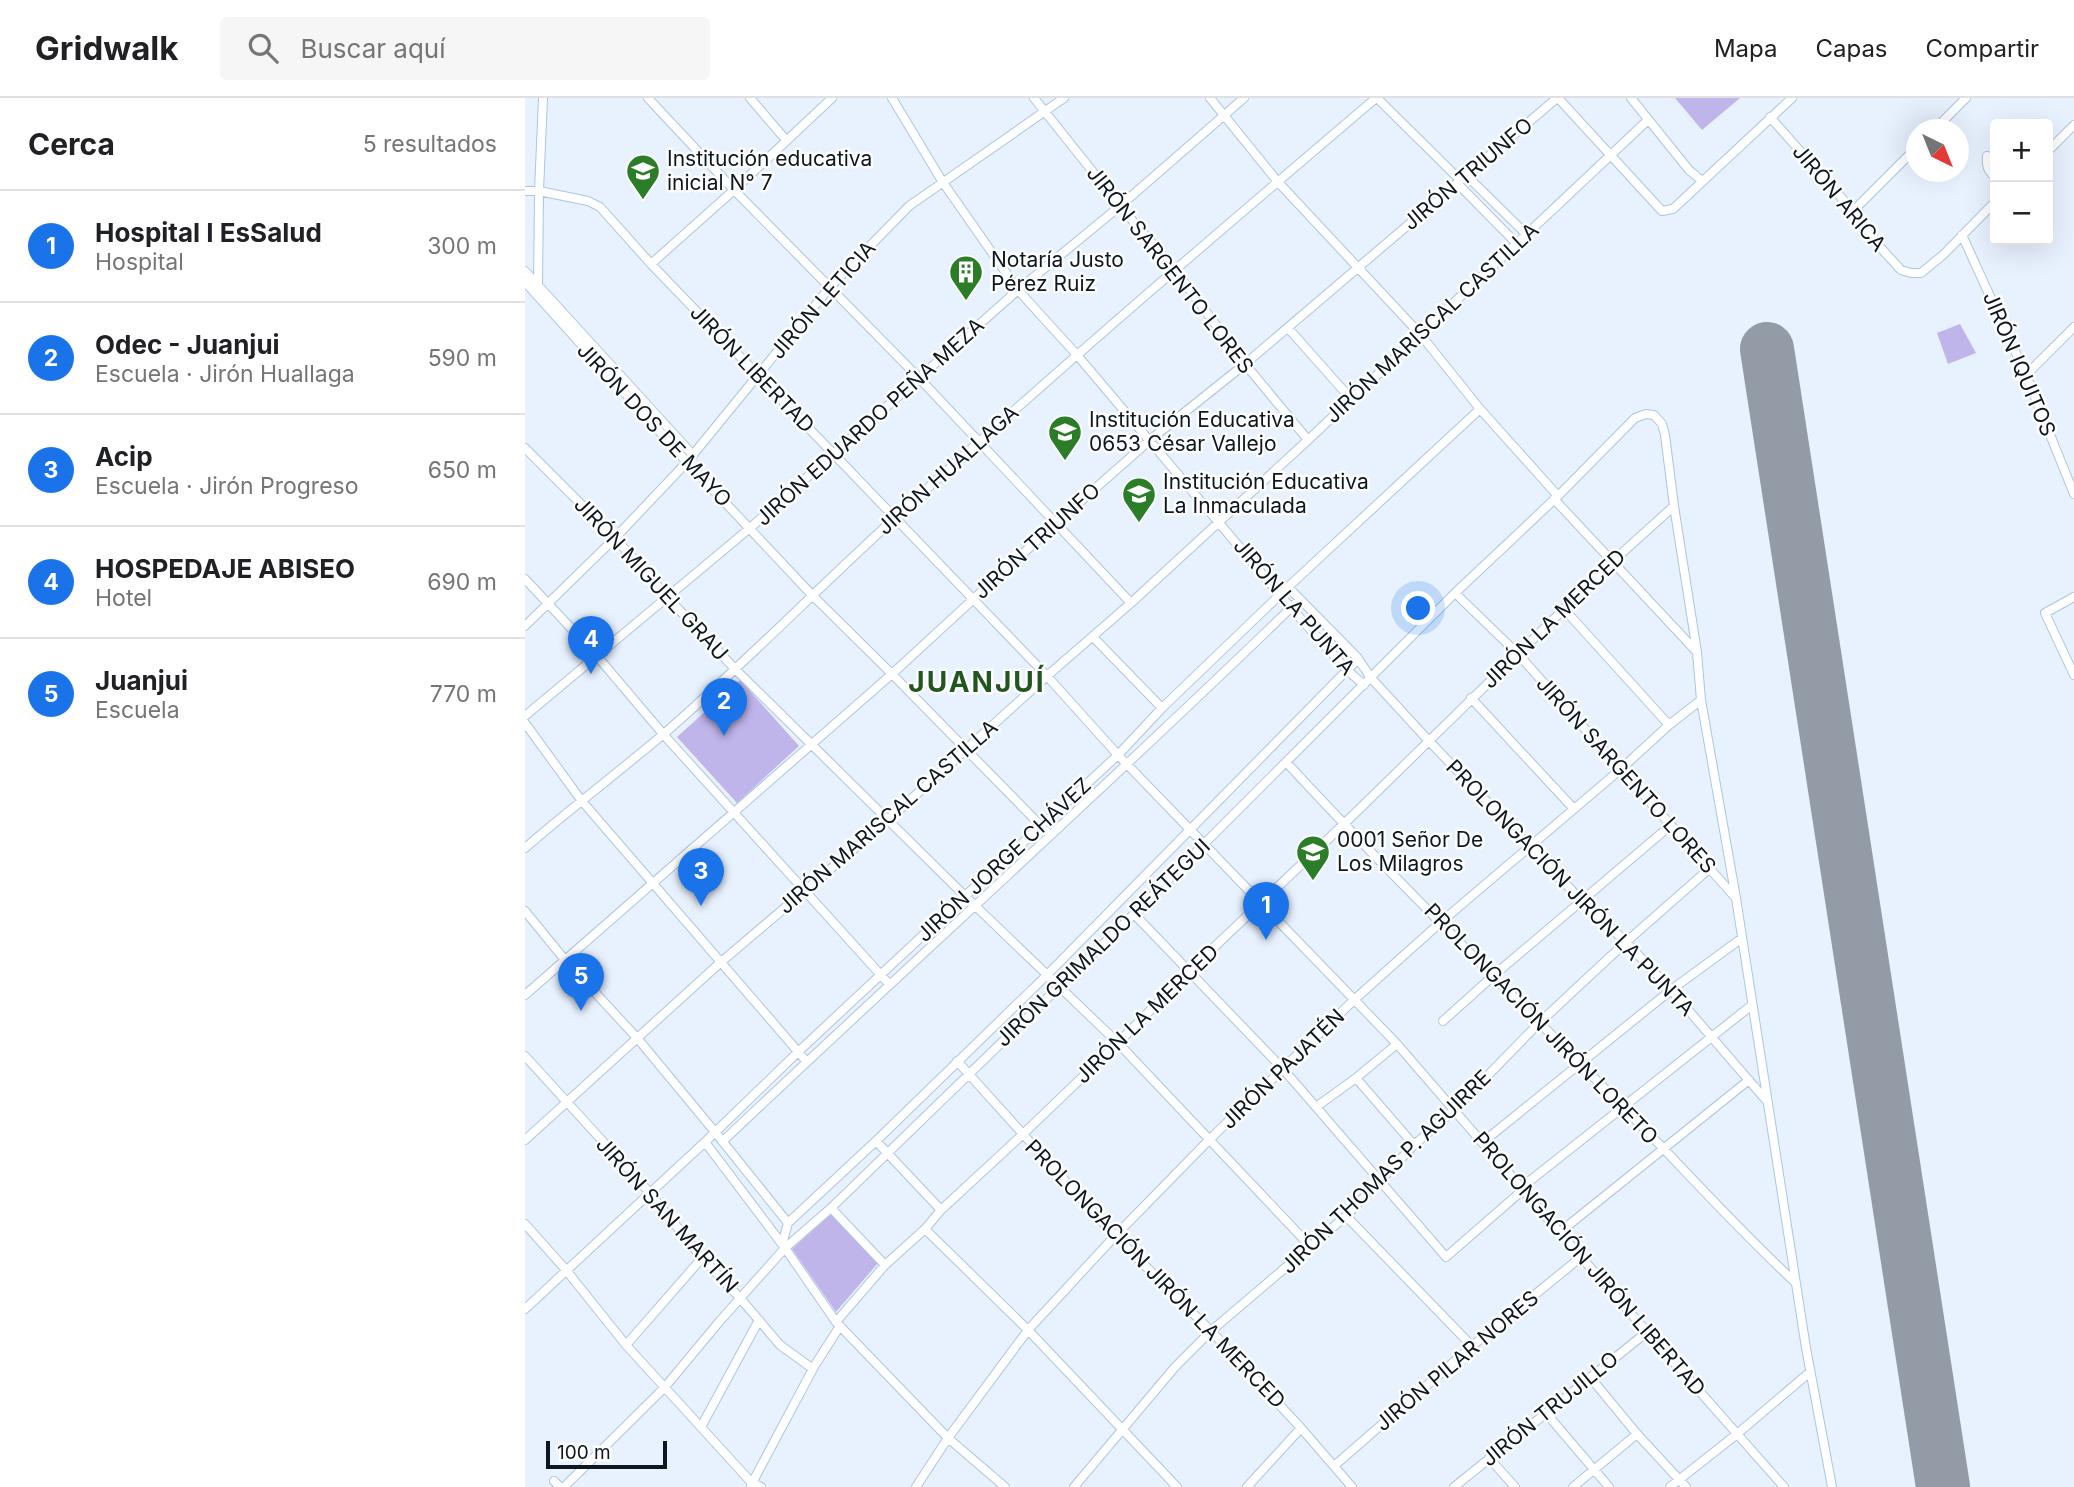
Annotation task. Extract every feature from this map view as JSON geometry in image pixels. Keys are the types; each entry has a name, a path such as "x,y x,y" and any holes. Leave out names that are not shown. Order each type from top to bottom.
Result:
{"street":[{"path":"538,297 543,98"},
{"path":"648,98 734,190 919,378 1131,603"},
{"path":"750,98 786,140"},
{"path":"816,98 821,107"},
{"path":"652,264 832,98"},
{"name":"JIRÓN LA PUNTA","path":"892,98 942,181 1018,290 1150,440 1291,608 1364,685"},
{"name":"JIRÓN SARGENTO LORES","path":"1034,98 1175,270 1245,364 1308,440"},
{"name":"JIRÓN LETICIA","path":"525,626 615,538 690,459 830,287 909,206 1064,98"},
{"path":"1210,98 1278,181 1420,334 1556,497 1697,652"},
{"name":"JIRÓN EDUARDO PEÑA MEZA","path":"525,716 750,528 1018,290 1121,206 1244,98"},
{"path":"1558,98 1662,211 1673,209 1792,98"},
{"name":"JIRÓN TRIUNFO","path":"525,995 892,674 1150,440 1288,328 1558,98"},
{"path":"1631,98 1689,170 1702,181"},
{"path":"1945,119 1966,98"},
{"path":"1381,99 1461,179 1517,244"},
{"name":"JIRÓN HUALLAGA","path":"525,848 663,734 895,517 1077,355 1278,181 1381,99"},
{"name":"JIRÓN ARICA","path":"1770,117 1901,270 1921,273 1962,235"},
{"name":"JIRÓN MARISCAL CASTILLA","path":"525,1140 721,962 888,820 1131,603 1648,120"},
{"path":"2053,145 2074,125"},
{"path":"1987,156 1986,164 1990,172"},
{"path":"1853,211 1906,157"},
{"path":"1461,179 1527,235"},
{"name":"JIRÓN LIBERTAD","path":"525,191 539,191 588,201 600,207 1190,829"},
{"path":"1962,235 1990,207"},
{"name":"JIRÓN IQUITOS","path":"1962,235 2026,375 2074,494"},
{"name":"JIRÓN DOS DE MAYO","path":"525,271 812,595 1050,835"},
{"name":"JIRÓN DOS DE MAYO","path":"525,282 690,459"},
{"path":"2026,375 2074,327"},
{"path":"1288,328 1351,399"},
{"name":"JIRÓN JORGE CHÁVEZ","path":"525,1309 1118,755 1288,587 1481,409"},
{"name":"JIRÓN GRIMALDO REÁTEGUI","path":"559,1485 665,1387 785,1248 831,1208 1134,914 1455,593 1635,418 1646,414 1654,415 1662,424 1674,506"},
{"name":"JIRÓN MIGUEL GRAU","path":"525,448 615,538 735,669 1118,1043 1311,1247"},
{"path":"2064,471 2074,465"},
{"path":"1674,506 1697,652 1701,700 1736,898 1809,1372 1832,1487"},
{"name":"JIRÓN LA MERCED","path":"751,1485 838,1324 885,1265 1118,1043 1613,561 1674,506"},
{"path":"525,579 889,984"},
{"name":"JIRÓN LA PUNTA","path":"1288,587 1358,659 1371,678"},
{"name":"JIRÓN SARGENTO LORES","path":"1455,593 1518,654 1736,898"},
{"path":"2074,597 2045,613 2074,675"},
{"name":"JIRÓN JORGE CHÁVEZ","path":"723,1141 889,984 976,907 1300,599"},
{"path":"1564,609 1669,725"},
{"path":"1093,637 1162,709"},
{"name":"JIRÓN GRIMALDO REÁTEGUI","path":"788,1223 1047,975 1358,659"},
{"name":"PROLONGACIÓN JIRÓN LA PUNTA","path":"1371,678 1582,901 1626,942 1671,990 1766,1100"},
{"path":"1471,698 1574,809"},
{"name":"JIRÓN PAJATÉN","path":"916,1487 948,1438 1028,1330 1210,1139 1355,999 1441,922 1701,700"},
{"path":"525,723 581,800 807,1062"},
{"name":"PROLONGACIÓN JIRÓN LORETO","path":"1287,762 1344,824 1797,1284"},
{"path":"1443,1021 1671,825"},
{"name":"PROLONGACIÓN JIRÓN LIBERTAD","path":"1190,829 1398,1044 1784,1487"},
{"name":"JIRÓN THOMAS P. AGUIRRE","path":"1074,1487 1175,1367 1211,1331 1346,1216 1414,1145 1454,1110 1539,1023 1709,869"},
{"path":"525,911 565,960 638,1039 788,1223 783,1241 785,1248"},
{"path":"1134,914 1283,1069 1446,1257 1523,1188 1752,1005"},
{"path":"1483,1142 1671,990 1742,938"},
{"path":"1316,1107 1398,1044"},
{"name":"JIRÓN SAN MARTÍN","path":"525,1056 649,1192 702,1258 780,1345 813,1369"},
{"name":"PROLONGACIÓN JIRÓN LA MERCED","path":"957,1060 1115,1236 1211,1331 1352,1487"},
{"path":"1356,1078 1414,1145"},
{"path":"1560,1232 1749,1080"},
{"path":"876,1141 941,1210"},
{"path":"705,1142 838,1324 948,1438 1005,1487"},
{"path":"831,1208 885,1265"},
{"path":"1346,1216 1472,1346"},
{"path":"525,1224 626,1345 751,1485 761,1487"},
{"path":"925,1229 1028,1330 1177,1487"},
{"name":"JIRÓN PILAR NORES","path":"1334,1466 1472,1346 1581,1257"},
{"path":"626,1345 702,1258"},
{"path":"701,1427 759,1320"},
{"name":"JIRÓN TRUJILLO","path":"1454,1487 1647,1332"},
{"path":"1670,1487 1809,1372"},
{"path":"1590,1377 1686,1487"},
{"path":"1546,1413 1609,1487"},
{"path":"1247,1487 1301,1428"},
{"path":"1573,1487 1637,1434"},
{"path":"1489,1458 1515,1487"}],"shaded area":[{"path":"1675,98 1740,98 1702,130"},
{"path":"1960,324 1976,353 1948,364 1937,333"},
{"path":"740,680 799,746 737,803 677,737"},
{"path":"831,1214 878,1263 836,1312 792,1249"}],"runway":[{"path":"1767,349 1943,1487"}],"place":[{"name":"Institución educativa inicial N° 7","path":"643,201"},
{"name":"Notaría Justo Pérez Ruiz","path":"966,302"},
{"name":"Institución Educativa 0653 César Vallejo","path":"1065,462"},
{"name":"Institución Educativa La Inmaculada","path":"1139,524"},
{"name":"HOSPEDAJE ABISEO","path":"591,674"},
{"name":"Odec - Juanjui","path":"724,736"},
{"name":"0001 Señor De Los Milagros","path":"1313,882"},
{"name":"Acip","path":"701,906"},
{"name":"Hospital I EsSalud","path":"1266,940"},
{"name":"Juanjui","path":"581,1011"}],"district":[{"name":"JUANJUÍ","path":"977,682"}]}
